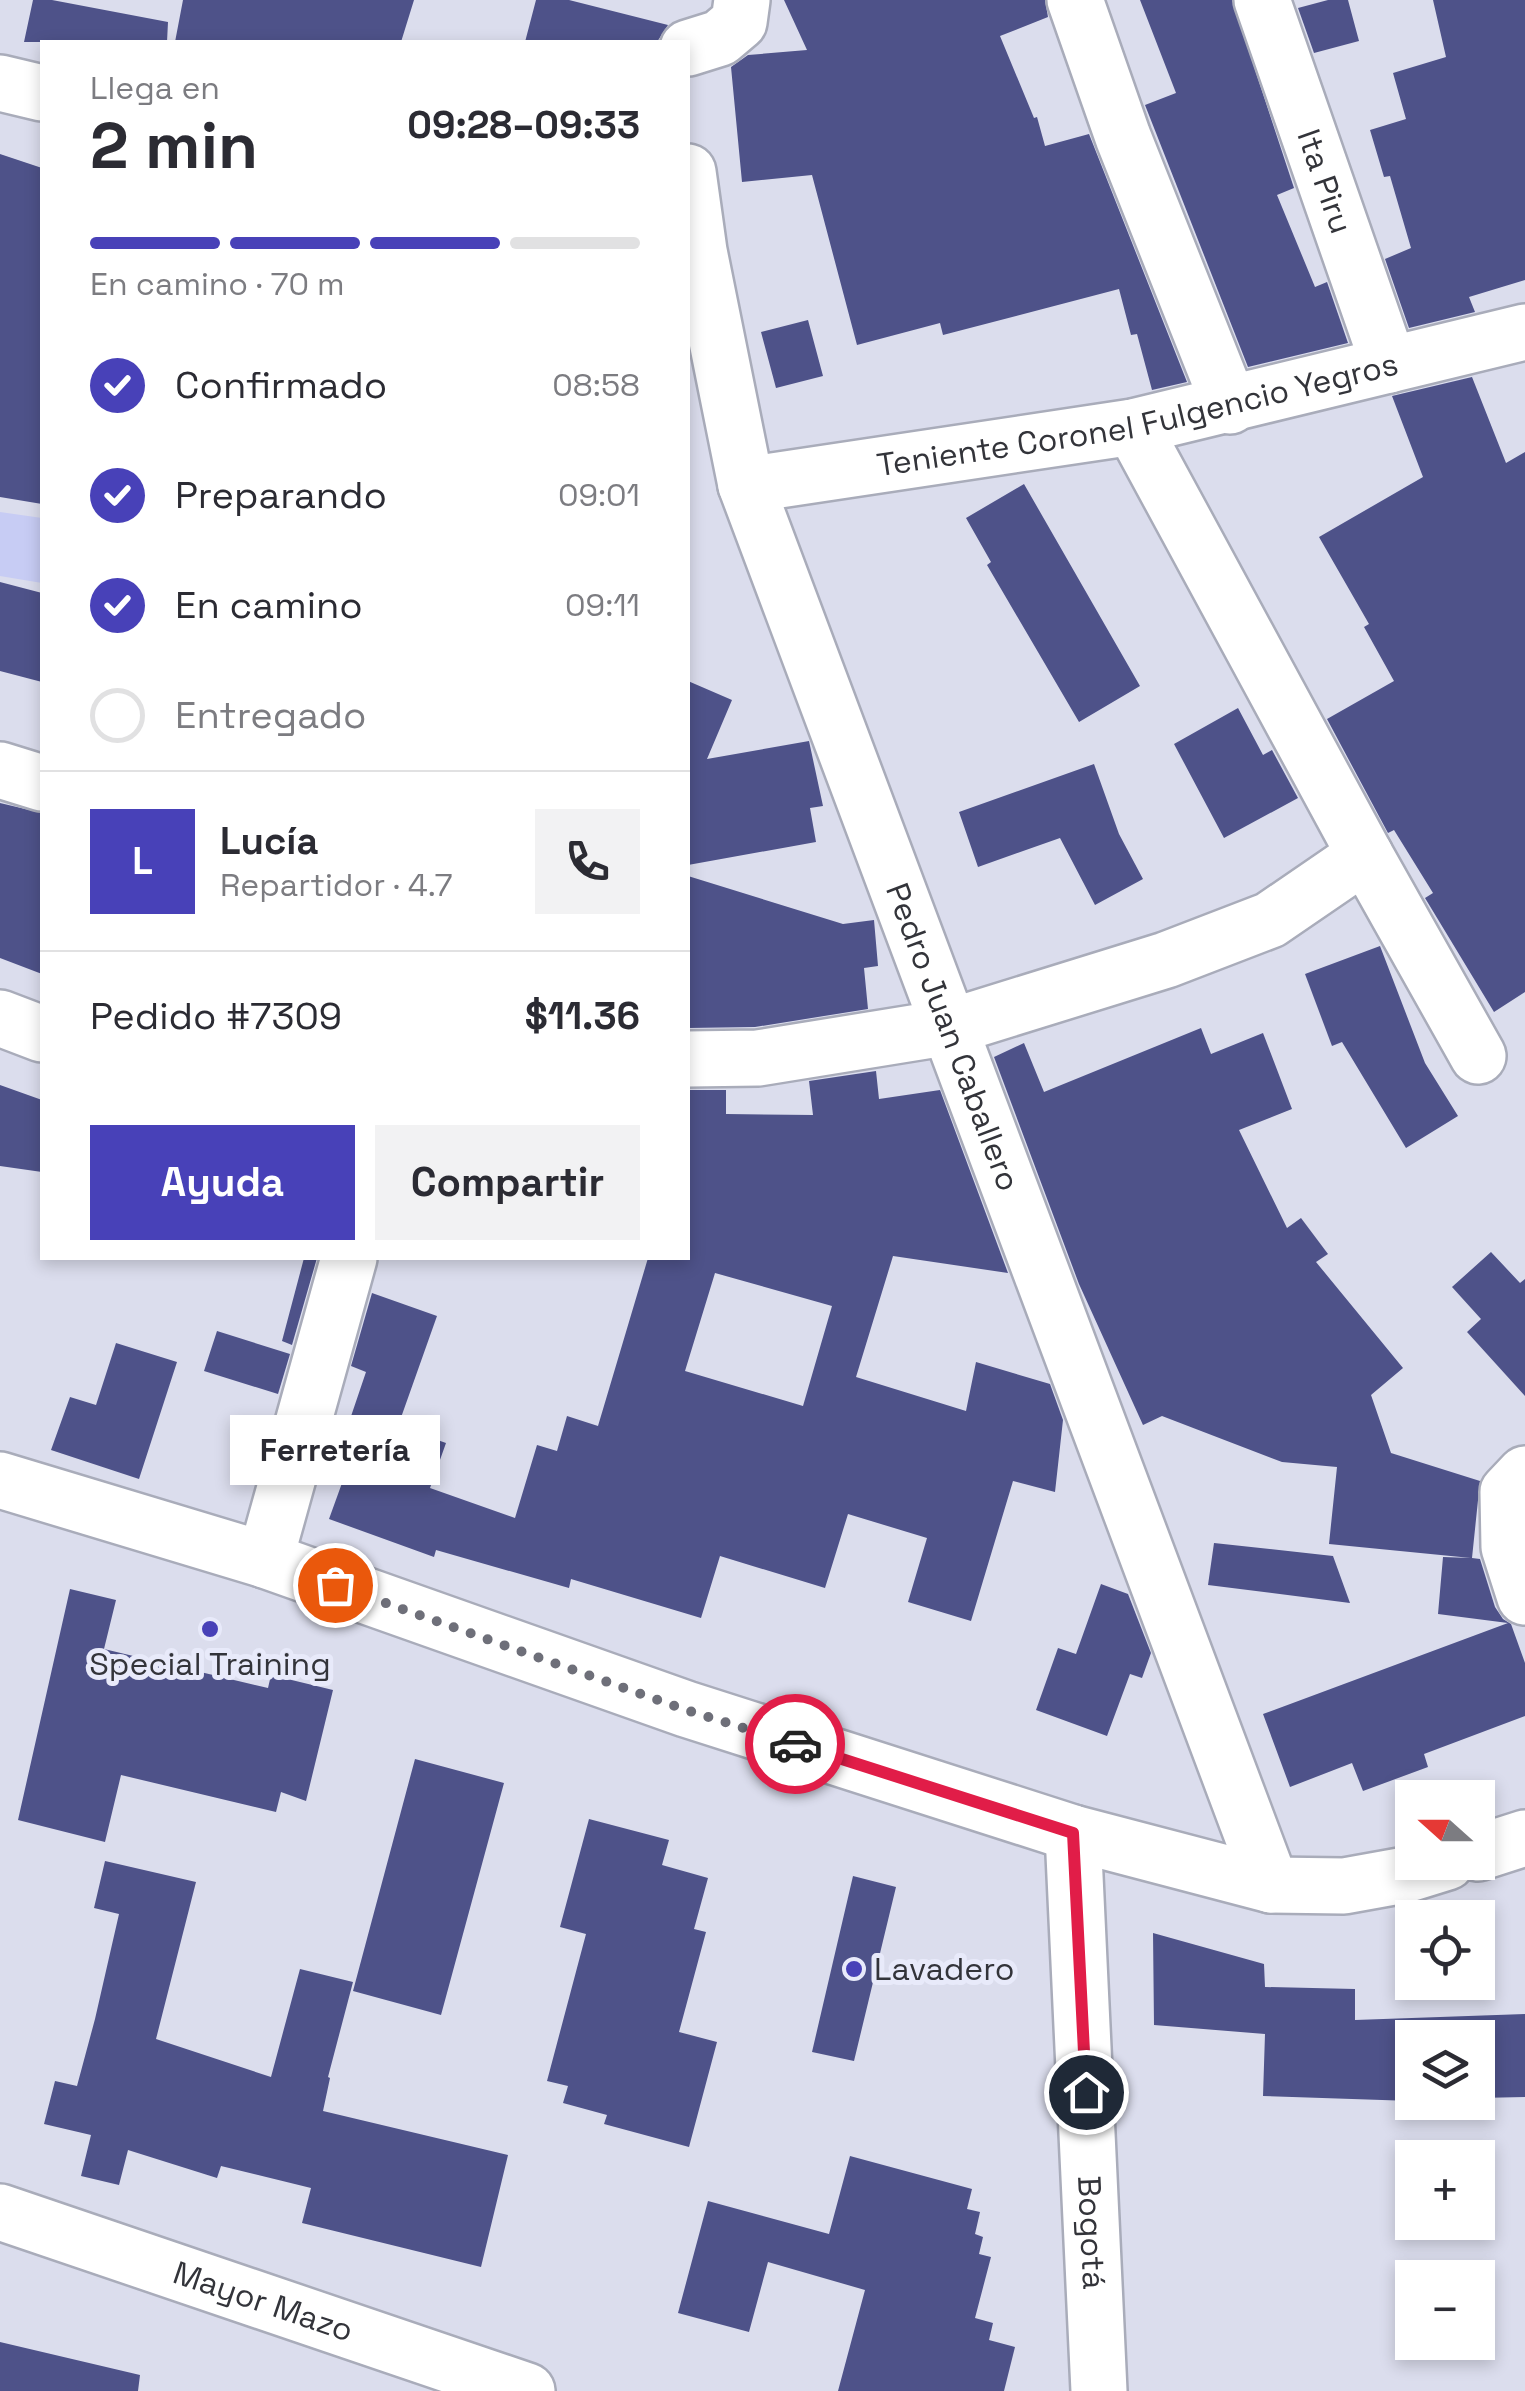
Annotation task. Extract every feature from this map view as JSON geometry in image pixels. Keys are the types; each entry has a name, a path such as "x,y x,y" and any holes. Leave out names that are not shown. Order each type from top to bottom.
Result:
{"street":[{"path":"690,47 720,38 739,22 742,0"},
{"path":"1075,0 1123,138 1230,406"},
{"name":"Ita Piru","path":"1262,0 1389,365"},
{"path":"0,83 40,93"},
{"name":"Pedro Juan Caballero","path":"690,203 693,249 746,486 1271,1885"},
{"name":"Teniente Coronel Fulgencio Yegros","path":"746,486 1133,427 1525,332"},
{"path":"1133,427 1478,1056"},
{"path":"0,770 40,782"},
{"path":"690,1059 758,1058 950,1026 1166,960 1270,920 1365,856"},
{"path":"0,1018 40,1033"},
{"path":"265,1560 348,1260"},
{"path":"1525,1474 1508,1492 1509,1547 1525,1597"},
{"path":"0,1480 265,1560 686,1710 1073,1833 1271,1885 1344,1886 1395,1877"},
{"name":"Bogotá","path":"1073,1833 1099,2391"},
{"path":"1495,1848 1525,1838"},
{"name":"Mayor Mazo","path":"0,2212 527,2391"}],"shaded area":[{"path":"0,512 40,518 40,583 0,576"}],"building":[{"path":"33,0 52,0 168,22 167,40 24,42"},
{"path":"183,0 414,0 402,40 175,40"},
{"path":"536,0 569,0 668,25 658,40 526,40"},
{"path":"784,0 1045,0 1048,17 1000,36 1034,118 1037,117 1045,146 1089,134 1187,382 1152,390 1137,334 1131,335 1119,289 943,335 940,323 857,345 812,175 742,182 731,67 748,55 807,50"},
{"path":"1140,0 1232,0 1294,188 1277,195 1315,287 1327,282 1348,343 1248,367 1145,105 1176,93"},
{"path":"1328,0 1348,0 1359,41 1314,53 1298,8"},
{"path":"1433,0 1525,0 1525,280 1469,297 1475,312 1409,328 1385,259 1411,248 1390,176 1384,177 1370,130 1406,119 1393,73 1446,57"},
{"path":"0,154 40,167 40,504 0,497"},
{"path":"808,320 823,376 776,388 761,332"},
{"path":"1472,377 1506,463 1525,452 1525,992 1494,1012 1425,898 1433,893 1394,830 1388,833 1327,719 1394,681 1364,627 1369,624 1319,537 1423,477 1392,396"},
{"path":"1024,484 1140,686 1079,722 987,565 991,562 966,518"},
{"path":"0,582 40,592 40,681 0,671"},
{"path":"690,682 732,700 707,759 809,741 823,806 810,808 816,842 690,865"},
{"path":"1238,708 1263,755 1272,750 1298,798 1224,838 1174,744"},
{"path":"1094,764 1119,834 1143,879 1095,905 1060,838 978,867 959,812"},
{"path":"0,803 40,813 40,973 0,958"},
{"path":"690,877 843,924 874,920 878,966 864,968 868,1009 755,1027 690,1028"},
{"path":"1380,946 1425,1063 1458,1116 1406,1148 1342,1042 1332,1046 1305,974"},
{"path":"1201,1028 1211,1054 1263,1033 1292,1109 1239,1130 1287,1228 1301,1218 1328,1254 1316,1262 1403,1368 1371,1395 1391,1453 1480,1481 1472,1558 1480,1559 1495,1607 1511,1624 1525,1663 1525,1716 1424,1754 1428,1767 1363,1791 1352,1763 1290,1787 1263,1714 1508,1623 1438,1614 1443,1557 1471,1558 1329,1544 1337,1467 1282,1462 1162,1416 1143,1425 1079,1284 994,1057 1024,1043 1044,1092"},
{"path":"876,1071 879,1099 940,1090 1008,1273 893,1256 856,1377 966,1411 976,1362 1050,1384 1063,1420 1055,1492 1013,1481 971,1621 908,1602 927,1538 848,1514 825,1588 720,1556 701,1618 571,1579 569,1588 436,1550 434,1557 329,1519 359,1436 346,1431 366,1372 351,1366 372,1293 437,1316 398,1426 446,1443 430,1488 515,1518 537,1445 557,1451 567,1416 598,1426 647,1260 690,1260 690,1090 726,1090 726,1114 813,1115 809,1081","holes":["715,1273 832,1306 803,1406 685,1371"]},
{"path":"0,1085 40,1099 40,1172 0,1166"},
{"path":"1491,1252 1520,1283 1525,1279 1525,1396 1467,1332 1481,1319 1452,1287"},
{"path":"303,1260 316,1260 292,1345 282,1341"},
{"path":"217,1331 290,1354 278,1394 204,1371"},
{"path":"116,1343 177,1362 139,1479 51,1450 70,1397 96,1405"},
{"path":"1214,1543 1333,1556 1350,1603 1208,1585"},
{"path":"1101,1584 1128,1594 1151,1653 1142,1678 1130,1674 1107,1736 1036,1710 1058,1648 1076,1654"},
{"path":"70,1589 116,1600 104,1649 268,1688 271,1675 333,1690 306,1801 281,1792 276,1812 121,1775 105,1842 18,1820"},
{"path":"415,1759 504,1783 441,2015 353,1991"},
{"path":"589,1819 669,1840 662,1865 708,1878 694,1929 706,1932 679,2032 717,2042 689,2147 604,2124 607,2115 563,2103 568,2086 547,2081 586,1934 560,1927"},
{"path":"105,1861 196,1882 156,2039 271,2077 300,1969 353,1982 323,2111 508,2155 481,2267 302,2223 311,2188 221,2166 217,2178 128,2150 119,2185 81,2176 91,2135 44,2124 55,2081 77,2086 95,2019 119,1914 94,1908"},
{"name":"Lavadero","path":"853,1876 896,1887 854,2061 812,2052"},
{"path":"1153,1933 1264,1964 1265,1987 1355,1989 1355,2020 1525,2014 1525,2097 1495,2098 1495,2020 1395,2020 1395,2100 1263,2096 1265,2034 1154,2025"},
{"path":"850,2156 972,2189 967,2209 980,2212 975,2234 983,2237 979,2254 991,2257 975,2318 993,2323 989,2340 1015,2347 1004,2391 838,2391 865,2290 768,2262 749,2332 678,2313 708,2201 829,2234"},
{"path":"0,2342 140,2375 138,2391 0,2391"}],"way so far":[{"path":"335,1585 686,1710 795,1744"}],"place":[{"name":"Ferretería","path":"335,1585"},
{"name":"Special Training","path":"210,1629"},
{"name":"Lavadero","path":"854,1969"}],"route":[{"path":"795,1744 1073,1833 1086,2092"}]}
